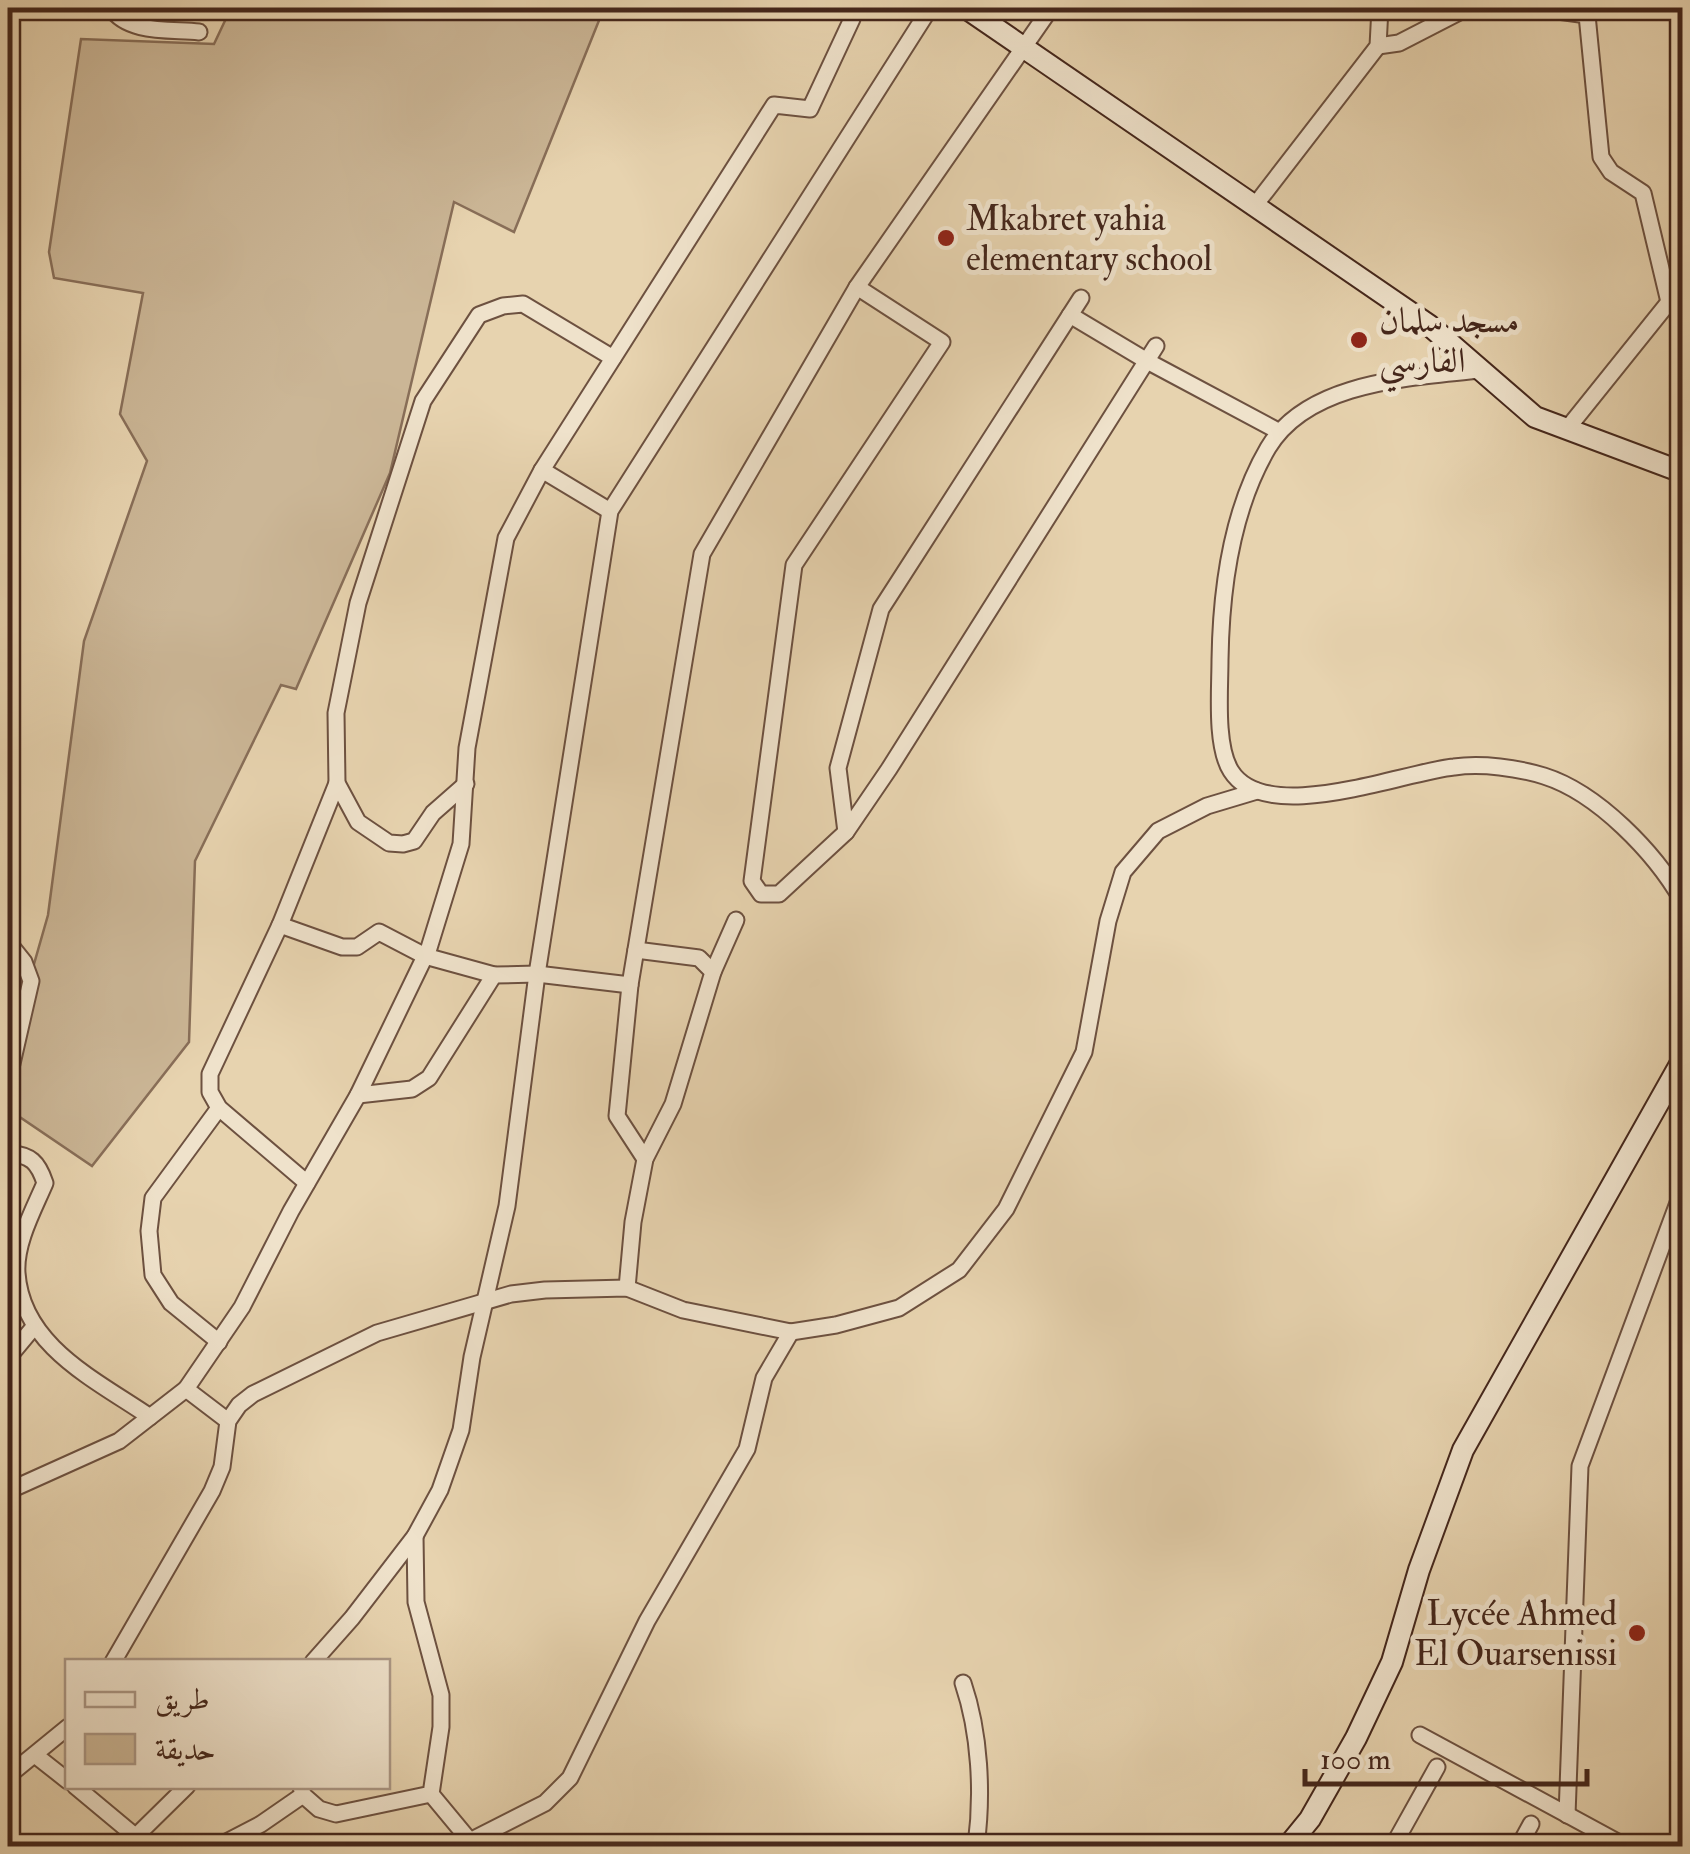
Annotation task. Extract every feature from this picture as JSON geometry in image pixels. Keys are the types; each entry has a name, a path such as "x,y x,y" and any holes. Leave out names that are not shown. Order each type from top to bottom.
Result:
{"main road":[{"path":"966,8 1430,326 1535,417 1682,472"},
{"path":"1288,1846 1310,1820 1356,1738 1392,1662 1420,1570 1464,1450 1682,1061"}],"street":[{"path":"111,8 118,19 138,26 198,32"},
{"path":"315,1659 415,1536 440,1490 460,1430 483,1303 506,1206 537,974 610,511 930,8"},
{"path":"645,1159 617,1116 630,985 702,554 857,287 1051,8"},
{"path":"1256,204 1378,46 1380,8"},
{"path":"1378,46 1398,44 1467,8"},
{"path":"1536,8 1589,11 1601,158 1611,172 1643,193 1676,300 1567,429"},
{"path":"8,1491 119,1442 150,1418 186,1388 242,1307 358,1095 425,956 461,844 470,729 506,538 542,470 774,105 810,109 815,104 852,19"},
{"path":"857,287 942,342 794,564 752,882 761,894 779,894 846,832 1156,346"},
{"path":"846,832 838,768 881,609 1081,298"},
{"path":"307,1183 219,1108 210,1092 210,1074 280,924 337,783 336,713 358,603 423,401 478,315 523,304 613,358"},
{"path":"1070,315 1146,361 1278,431"},
{"path":"1479,370 1372,383 1322,403 1278,431 1254,472 1236,524 1224,586 1220,723 1225,758 1239,781 1275,796 1334,792 1456,766 1500,768 1546,777 1594,804 1640,843 1682,900"},
{"path":"542,470 610,511"},
{"path":"337,783 358,822 389,843 404,844 414,841 433,813 466,784"},
{"path":"115,1659 212,1492 222,1467 228,1421 239,1405 377,1332 511,1294 627,1288 683,1310 790,1332 836,1325 899,1308 959,1270 1006,1209 1084,1052 1108,921 1123,872 1158,831 1207,806 1257,791"},
{"path":"627,1288 633,1222 645,1159 673,1104 713,972 736,920"},
{"path":"280,924 342,947 357,947 379,932 425,956 494,975 537,974 630,985"},
{"path":"8,942 24,962 31,981 8,1082"},
{"path":"636,950 699,958 713,972"},
{"path":"358,1095 412,1089 430,1078 494,975"},
{"path":"218,1342 171,1304 153,1276 149,1231 152,1198 219,1108"},
{"path":"8,1153 30,1156 46,1183 27,1224 16,1270 34,1328 60,1355 150,1418"},
{"path":"1567,1815 1580,1466 1682,1192"},
{"path":"8,1358 34,1328"},
{"path":"415,1536 416,1602 441,1695 441,1727 431,1794 469,1844 545,1803 570,1778 647,1622 747,1449 764,1378 790,1332"},
{"path":"186,1388 228,1421"},
{"path":"963,1683 972,1708 980,1804 976,1846"},
{"path":"8,1776 65,1729"},
{"path":"1420,1735 1625,1846"},
{"path":"35,1754 65,1778"},
{"path":"1394,1846 1437,1767"},
{"path":"78,1789 136,1843 184,1789"},
{"path":"220,1846 246,1840 302,1791 319,1810 336,1814 431,1794"},
{"path":"1518,1846 1531,1824"}],"green space":[{"path":"231,8 604,8 514,232 454,202 390,473 296,689 281,685 195,861 189,1042 92,1166 8,1109 8,1055 48,915 84,641 147,461 120,414 143,293 54,278 49,252 81,39 214,44"}],"place":[{"name":"Mkabret yahia elementary school","path":"946,238"},
{"name":"مسجد سلمان الفارسي","path":"1359,340"},
{"name":"Lycée Ahmed El Ouarsenissi","path":"1637,1633"}]}
